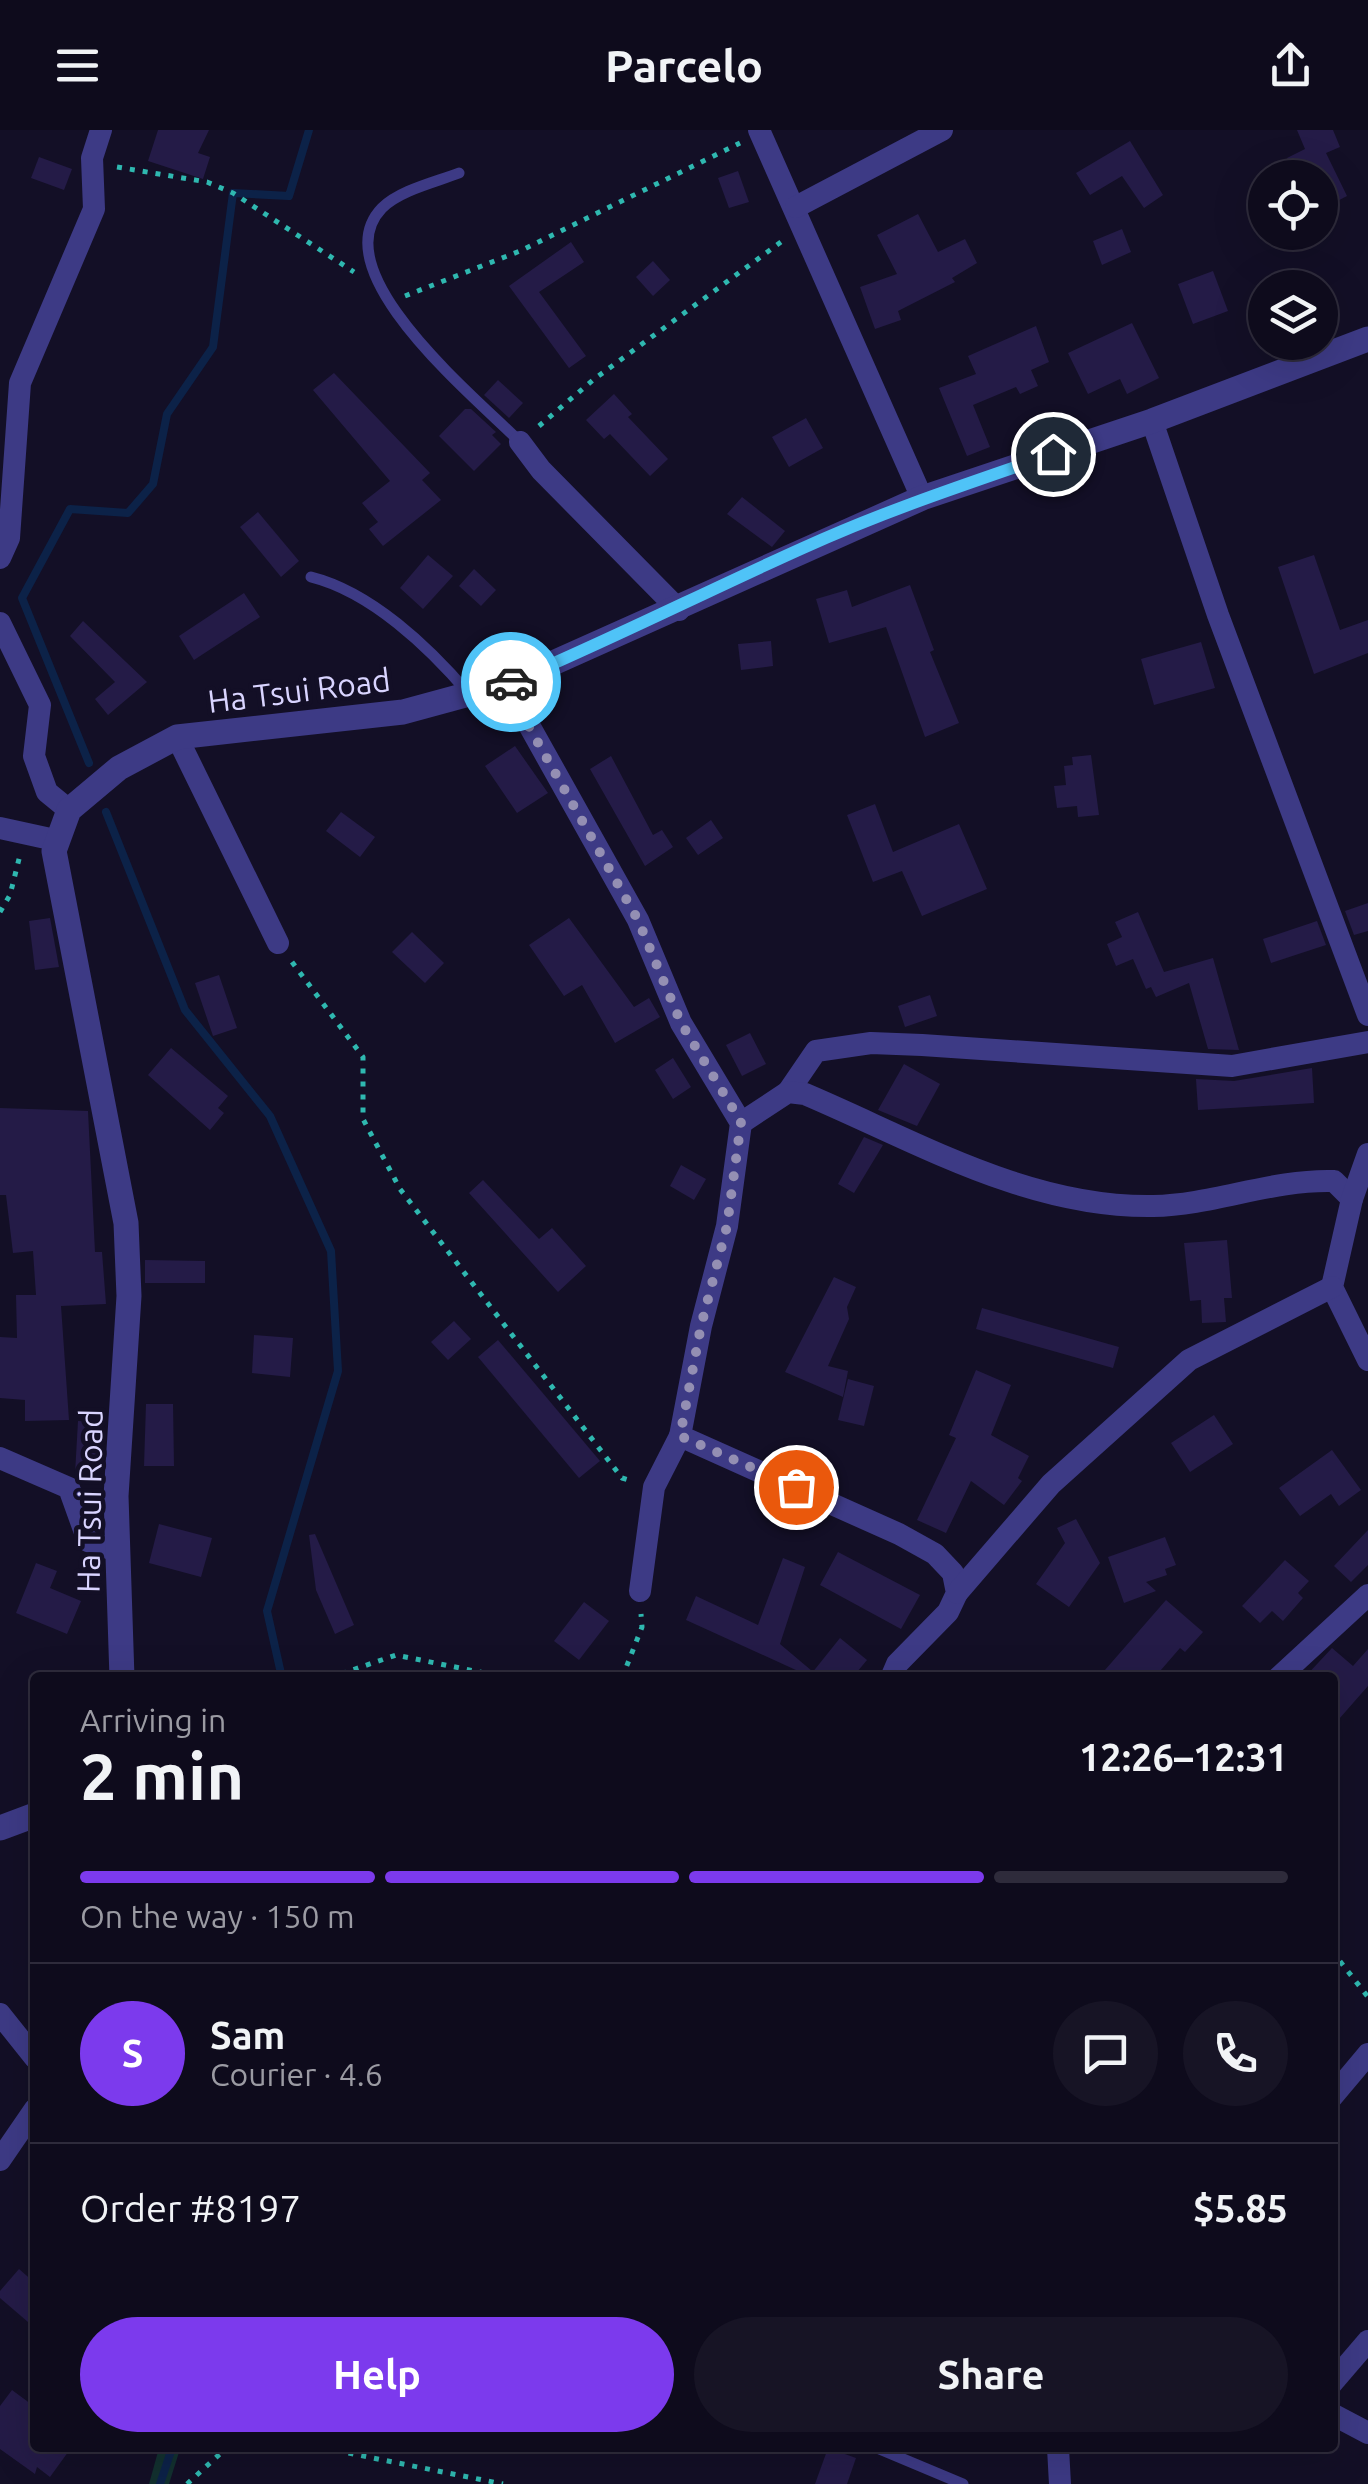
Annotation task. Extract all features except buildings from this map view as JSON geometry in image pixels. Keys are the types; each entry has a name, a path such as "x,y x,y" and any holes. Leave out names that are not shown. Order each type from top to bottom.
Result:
{"street":[{"path":"0,558 9,538 20,383 94,210 92,158 102,130"},
{"path":"796,207 942,130"},
{"path":"760,131 922,498"},
{"name":"Ha Tsui Road","path":"122,1672 116,1496 129,1296 126,1224 55,840 69,810 118,768 176,737 403,712 506,684 679,610 803,548 922,498 1152,421 1368,340"},
{"path":"1152,421 1218,615 1368,1015"},
{"path":"520,442 542,470 679,610"},
{"path":"0,624 40,704 34,756 47,792 69,810"},
{"path":"506,684 638,920 681,1023 741,1122 727,1226 701,1326 680,1436 654,1487 640,1591"},
{"path":"176,737 278,943"},
{"path":"0,828 55,840"},
{"path":"741,1122 788,1092 816,1051 872,1043 1060,1051 1232,1066 1368,1042"},
{"path":"788,1092 805,1094 874,1123 952,1162 1061,1194 1153,1206 1302,1180 1334,1181 1352,1199"},
{"path":"1368,1154 1352,1199 1332,1287 1368,1360"},
{"path":"894,1672 1052,1484 1189,1360 1332,1287"},
{"path":"680,1436 935,1554 953,1573 957,1593"},
{"path":"0,1458 69,1488 88,1541 117,1550"},
{"path":"1285,1672 1368,1595"},
{"path":"0,1828 30,1817"},
{"path":"0,2014 30,2052"},
{"path":"1338,2090 1368,2054"},
{"path":"0,2160 30,2117"},
{"path":"1338,2377 1368,2341"},
{"path":"1338,2417 1368,2433"},
{"path":"1058,2452 1060,2484"}],"lane":[{"path":"459,173 385,204 373,220 367,245 378,287 388,303 520,442"},
{"path":"311,578 345,586 445,666 469,694"},
{"path":"887,2452 963,2484"}],"path":[{"path":"388,303 520,251 651,190 760,131"},
{"path":"92,158 128,172 207,182 233,194 378,287"},
{"path":"520,442 593,380 774,246 806,230"},
{"path":"0,912 10,895 24,832"},
{"path":"278,943 363,1056 363,1119 400,1189 622,1478 654,1487"},
{"path":"624,1672 642,1628 640,1591"},
{"path":"346,1672 396,1655 479,1672"},
{"path":"1338,1960 1368,1997"},
{"path":"187,2484 222,2452"},
{"path":"343,2452 503,2484"}],"green space":[{"path":"158,2452 179,2452 169,2484 149,2484"}],"waterway":[{"path":"89,763 22,598 70,509 128,513 153,484 167,414 213,347 233,193 289,196 309,130"},
{"path":"106,812 185,1010 270,1116 331,1251 338,1371 267,1611 281,1672"},
{"path":"160,2484 171,2452"}],"way so far":[{"path":"511,682 506,684 523,716 638,920 681,1023 741,1122 727,1226 701,1326 680,1436 796,1487"}],"route":[{"path":"511,682 679,610 803,548 922,498 1053,454"}]}
